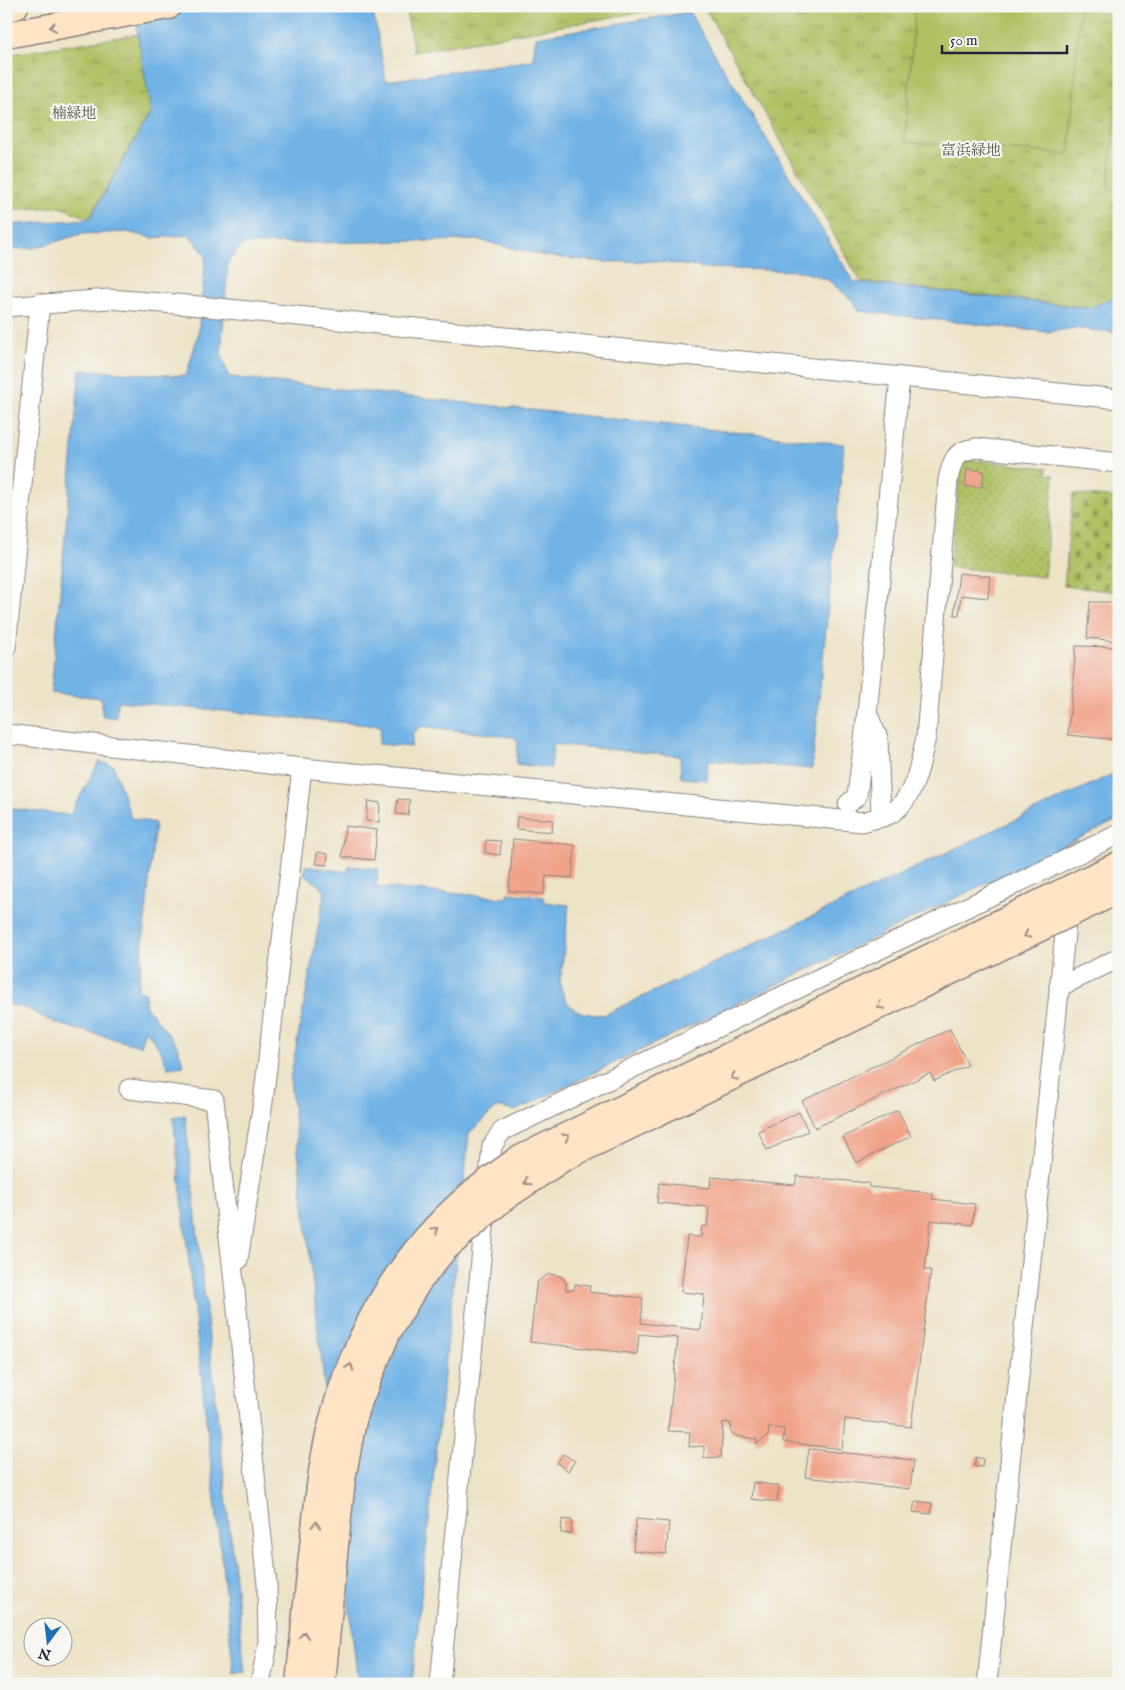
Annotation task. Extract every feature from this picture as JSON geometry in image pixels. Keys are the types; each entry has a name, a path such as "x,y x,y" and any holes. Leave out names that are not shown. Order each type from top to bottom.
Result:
{"street":[{"path":"6,8 15,6"},
{"path":"6,35 168,6"},
{"path":"6,306 108,299 189,305 1119,399"},
{"path":"6,647 40,303"},
{"path":"848,804 857,796 900,377"},
{"path":"6,734 302,768 862,822 891,814 906,799 919,771 926,737 948,480 952,460 965,449 977,448 1119,462"},
{"path":"867,713 878,738 881,817"},
{"path":"234,1282 263,1102 302,768"},
{"path":"440,1684 492,1146 496,1137 502,1131 1119,834"},
{"path":"987,1684 1072,856"},
{"path":"322,1684 322,1471 338,1401 359,1343 390,1285 421,1245 466,1198 516,1162 1103,889 1119,865"},
{"path":"1059,987 1119,958"},
{"path":"129,1089 214,1100 267,1584 268,1643 260,1684"},
{"path":"299,1684 321,1574"}],"green space":[{"path":"405,6 676,6 414,52"},
{"name":"富浜緑地","path":"704,6 1119,6 1119,295 1091,308 861,282"},
{"path":"915,6 1080,6 1069,154 905,142"},
{"name":"楠緑地","path":"139,34 151,112 89,218 59,207 6,210 6,55"},
{"path":"1119,84 1119,190 1108,189"},
{"path":"971,460 1047,468 1046,474 1054,475 1044,577 950,567 961,466"},
{"path":"1073,494 1119,498 1119,592 1064,586"}],"water":[{"path":"133,6 372,6 386,81 533,60 536,37 689,12 854,282 1090,308 1119,295 1119,333 1074,328 1047,332 859,311 852,300 828,280 801,271 707,268 653,261 606,262 545,256 479,240 243,244 228,262 221,354 229,377 844,444 812,769 708,760 707,780 681,778 680,756 553,744 551,768 516,764 518,741 513,737 421,726 413,733 411,747 379,744 381,726 118,701 116,718 102,716 102,698 51,693 80,370 186,376 198,335 206,255 189,235 152,238 128,232 81,234 34,248 6,249 6,225 90,219 151,112"},
{"path":"99,762 113,765 131,818 155,823 138,991 146,993 145,1005 177,1045 184,1066 168,1068 161,1051 145,1029 140,1046 55,1023 25,1008 6,1004 6,808 70,815"},
{"path":"1119,771 1119,819 515,1111 497,1107 469,1133 412,1684 358,1684 290,1080 325,891 305,875 305,866 347,872 349,866 378,869 376,887 507,898 507,893 544,897 544,902 569,905 560,983 566,999 574,1009 587,1014 604,1015"},
{"path":"185,1115 245,1672 234,1674 173,1117"}],"building":[{"path":"967,469 984,471 982,487 965,486"},
{"path":"959,573 990,576 988,598 961,595 959,615 954,615"},
{"path":"1090,602 1119,602 1119,740 1068,735 1076,646 1117,647 1117,641 1087,638"},
{"path":"398,799 410,800 408,815 396,814"},
{"path":"368,801 380,803 379,822 366,821"},
{"path":"517,817 553,820 552,832 516,829"},
{"path":"345,826 377,830 374,860 342,857"},
{"path":"513,839 575,845 572,878 546,876 544,894 509,891"},
{"path":"486,840 501,841 500,855 485,853"},
{"path":"317,852 328,854 327,865 316,864"},
{"path":"950,1029 968,1065 934,1081 930,1073 815,1128 802,1101"},
{"path":"898,1110 911,1136 856,1163 843,1137"},
{"path":"799,1112 808,1131 767,1150 758,1131"},
{"path":"797,1176 869,1183 869,1187 933,1193 932,1199 975,1204 972,1225 931,1220 925,1270 931,1270 911,1427 845,1419 842,1449 783,1442 784,1429 769,1427 768,1436 756,1444 757,1439 736,1436 730,1431 731,1423 723,1422 721,1457 704,1458 704,1446 689,1447 690,1432 668,1431 678,1338 639,1334 637,1354 530,1342 536,1286 538,1281 549,1274 561,1276 566,1283 566,1290 574,1290 575,1284 590,1286 589,1292 643,1298 641,1323 701,1330 704,1294 681,1292 687,1236 701,1237 702,1226 707,1227 709,1207 657,1203 659,1183 710,1188 711,1177 795,1185"},
{"path":"809,1449 914,1460 910,1489 805,1477"},
{"path":"563,1454 575,1461 568,1471 557,1463"},
{"path":"976,1457 983,1459 982,1467 974,1466"},
{"path":"753,1482 779,1486 777,1502 751,1499"},
{"path":"915,1501 932,1503 931,1514 913,1512"},
{"path":"562,1519 572,1520 571,1534 561,1533"},
{"path":"636,1519 669,1522 666,1554 633,1551"}]}
